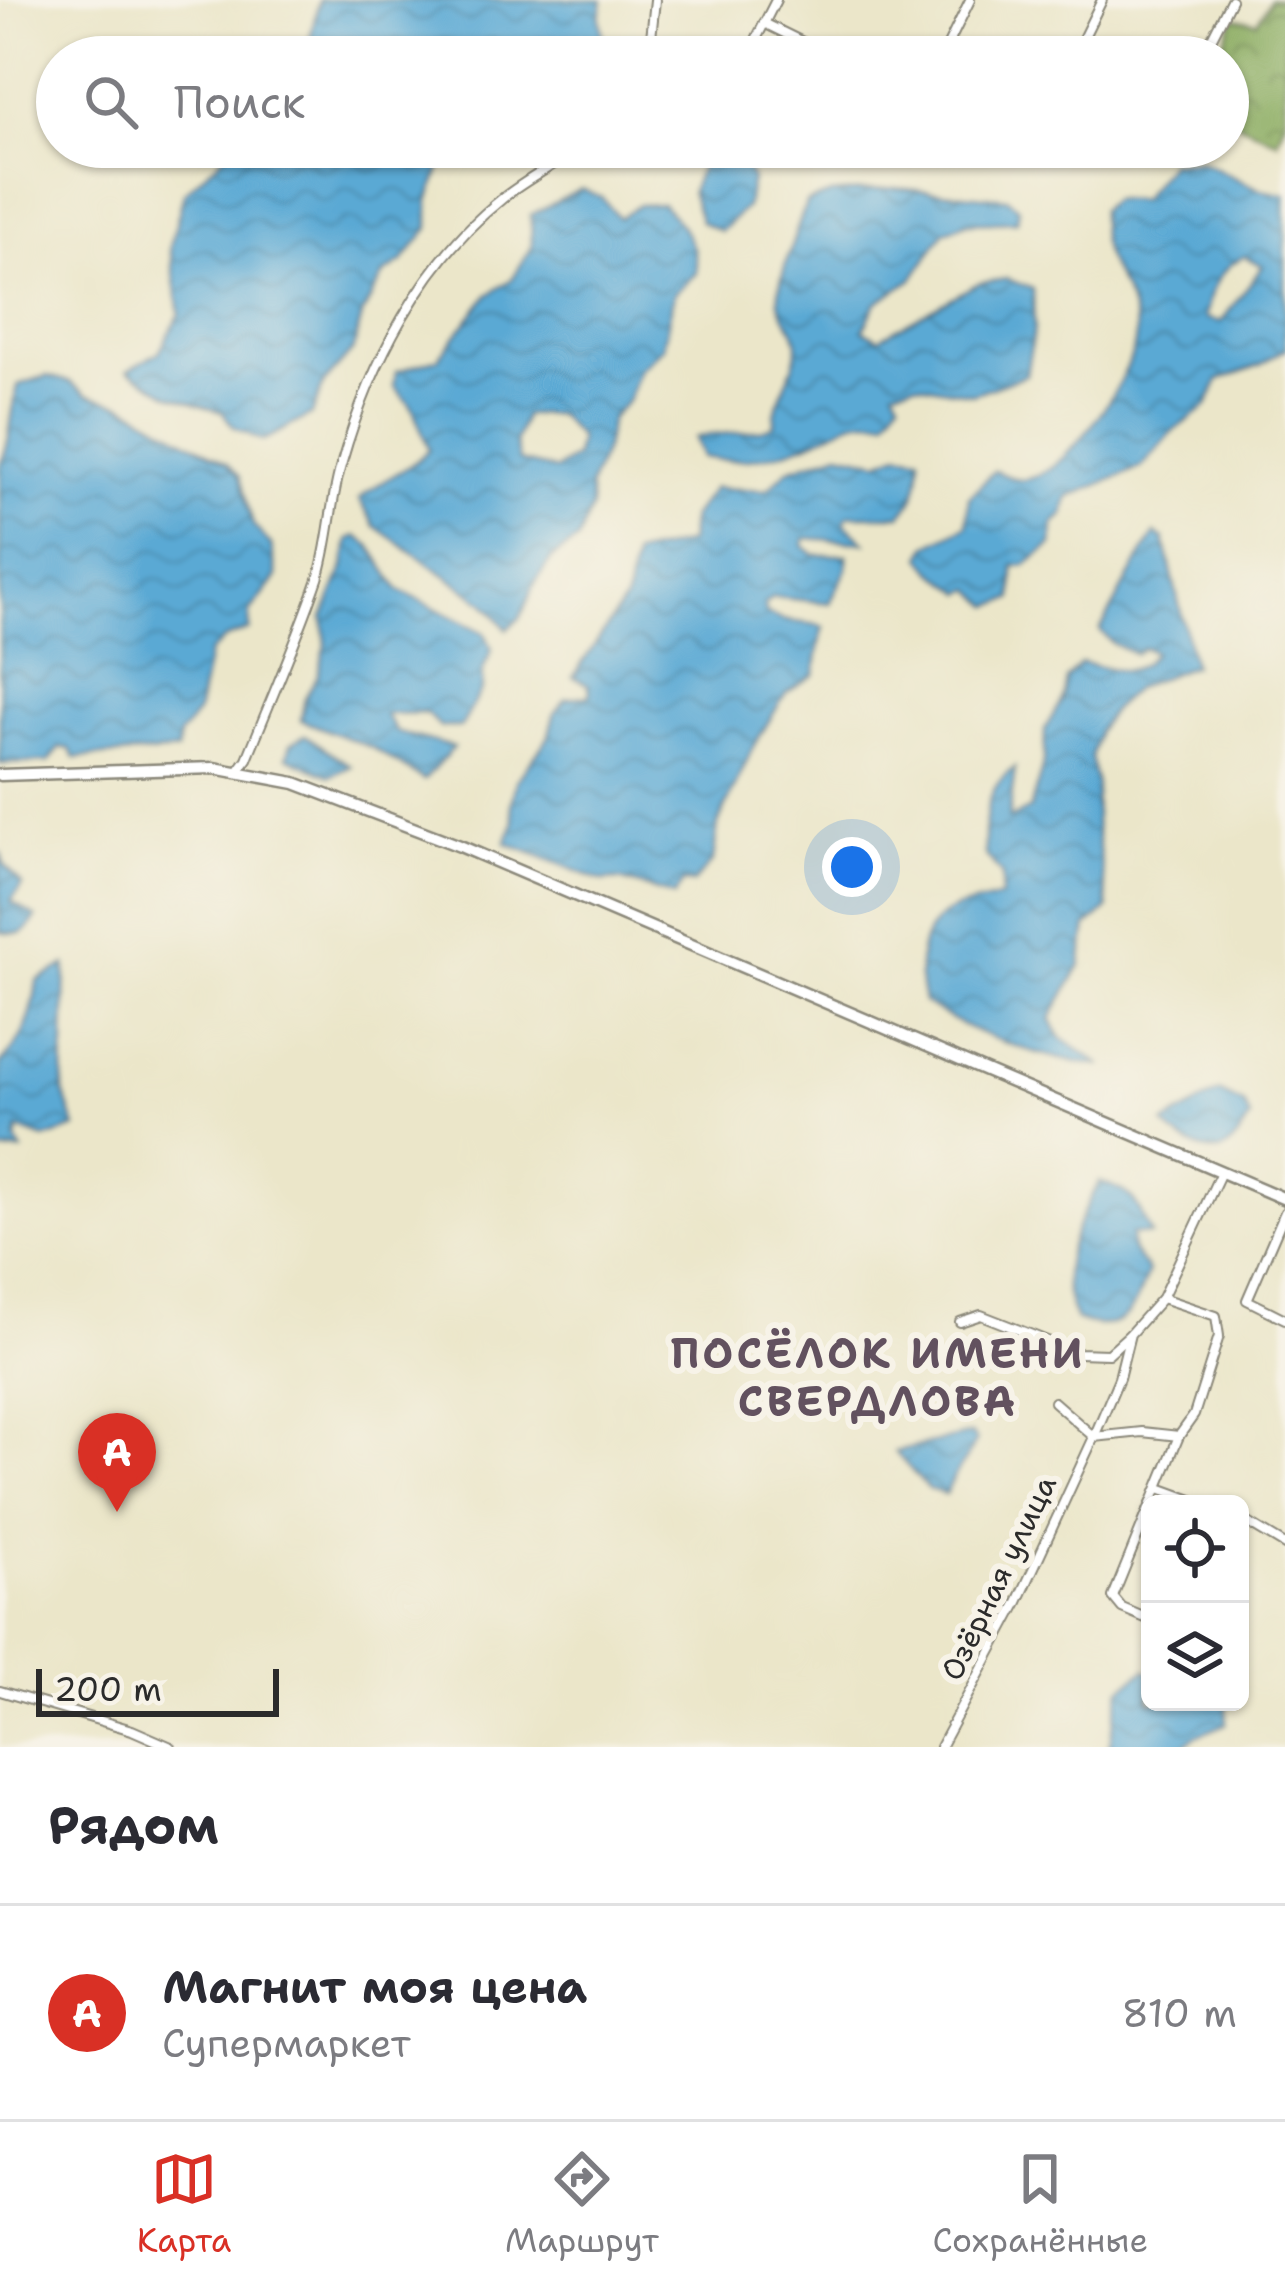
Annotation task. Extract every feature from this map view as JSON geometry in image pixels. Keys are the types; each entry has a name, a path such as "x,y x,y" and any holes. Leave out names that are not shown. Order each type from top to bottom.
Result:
{"main road":[{"path":"0,775 189,767 239,770 295,783 460,846 1285,1199"}],"street":[{"path":"651,36 655,0"},
{"path":"758,36 776,0"},
{"path":"952,36 970,0"},
{"path":"1084,36 1102,0"},
{"path":"1213,36 1231,0"},
{"path":"764,23 790,36"},
{"path":"239,770 319,575 332,495 359,409 379,364 422,288 464,233 549,168"},
{"name":"Озёрная улица","path":"940,1747 1018,1601 1094,1437 1120,1378 1130,1334 1162,1298 1221,1172"},
{"path":"1285,1212 1247,1300 1285,1319"},
{"path":"1156,1495 1179,1436 1194,1415 1219,1325 1208,1311 1162,1298"},
{"path":"960,1322 981,1315 1078,1353 1108,1354 1130,1334"},
{"path":"1054,1402 1094,1437 1142,1432 1179,1436"},
{"path":"1160,1488 1179,1495"},
{"path":"1249,1524 1285,1546"},
{"path":"1141,1527 1113,1597 1122,1608 1141,1616"},
{"path":"0,1691 132,1730 171,1747"}],"green space":[{"path":"1270,0 1285,0 1285,119 1277,141 1249,128 1249,36 1226,36 1234,18 1257,22"}],"water":[{"path":"319,0 603,0 603,36 311,36"},
{"path":"211,168 440,168 429,201 429,228 402,262 384,274 363,312 353,350 324,383 312,414 263,441 234,427 222,412 170,395 128,370 159,352 180,314 170,247 184,193"},
{"path":"700,168 746,168 752,180 746,207 721,231 701,222 691,191"},
{"path":"1165,168 1214,168 1252,186 1285,194 1285,349 1260,365 1219,380 1207,406 1173,431 1142,467 1068,497 1064,515 1054,523 1052,545 1026,565 1014,566 1013,599 991,606 973,589 964,593 933,571 922,557 927,546 967,525 969,497 994,471 1020,480 1055,464 1091,426 1121,381 1135,343 1135,319 1104,251 1100,210 1112,199 1140,200","holes":["1245,256 1263,266 1221,322 1205,318 1213,290 1228,267"]},
{"path":"895,188 1007,198 1019,208 1017,221 965,223 944,232 913,279 876,303 863,330 879,338 979,283 1007,279 1033,289 1034,329 1026,375 973,394 915,383 894,388 900,399 887,419 853,421 797,447 759,457 702,457 695,438 775,425 797,345 779,294 806,203 831,194"},
{"path":"582,189 602,198 619,218 639,205 662,204 687,235 696,273 674,294 663,347 639,370 628,400 611,418 589,487 591,508 578,540 552,558 520,618 507,629 485,603 375,526 359,499 429,449 412,407 394,386 396,372 438,358 487,296 512,279 532,247 531,215","holes":["557,414 579,438 575,457 555,470 519,461 515,443 524,415"]},
{"path":"47,376 70,382 87,395 124,405 227,463 240,477 253,525 271,545 277,577 250,612 249,630 226,638 209,653 197,713 179,736 177,751 75,758 70,749 60,747 49,762 0,764 0,466 18,385"},
{"path":"840,452 880,461 899,453 920,456 917,488 901,515 849,515 844,522 865,542 805,538 804,546 815,555 847,555 847,569 830,603 773,597 764,604 766,613 775,617 824,627 815,674 786,693 753,747 718,824 713,861 693,883 683,882 674,896 620,880 602,881 506,843 514,823 511,805 516,781 548,738 555,712 566,699 590,695 589,685 573,677 626,599 634,555 689,543 691,518 713,488 767,490 789,469"},
{"path":"1155,534 1164,539 1193,665 1135,688 1098,730 1091,757 1108,909 1087,926 1081,965 1051,1018 1060,1037 1102,1066 1009,1044 943,1014 924,1002 921,954 928,932 945,914 1001,897 1002,875 985,854 988,805 998,784 1015,768 1009,819 1030,809 1044,762 1045,729 1062,700 1066,679 1081,663 1131,670 1154,652 1144,648 1135,654 1112,643 1100,630"},
{"path":"356,536 370,545 399,590 485,633 492,650 483,669 482,689 461,727 440,727 426,713 385,714 396,732 454,747 424,780 373,748 301,720 326,645 323,618 344,567 348,541"},
{"path":"305,735 351,766 330,776 287,757 291,744"},
{"path":"0,851 4,864 22,885 11,902 36,917 22,933 0,932"},
{"path":"66,965 63,1090 76,1128 44,1139 18,1129 16,1140 22,1151 0,1152 0,1064 26,1026 37,981"},
{"path":"1219,1092 1243,1104 1250,1118 1225,1149 1209,1151 1192,1145 1164,1124"},
{"path":"1099,1182 1133,1200 1151,1235 1131,1234 1132,1250 1148,1271 1126,1316 1106,1325 1076,1320 1065,1283 1069,1249"},
{"path":"971,1434 976,1440 946,1494 928,1489 895,1452"},
{"path":"1141,1673 1141,1711 1227,1711 1226,1724 1182,1747 1109,1747 1121,1689"}],"place":[{"name":"Магнит моя цена","path":"117,1512"}],"district":[{"name":"ПОСЁЛОК ИМЕНИ СВЕРДЛОВА","path":"878,1377"}]}
